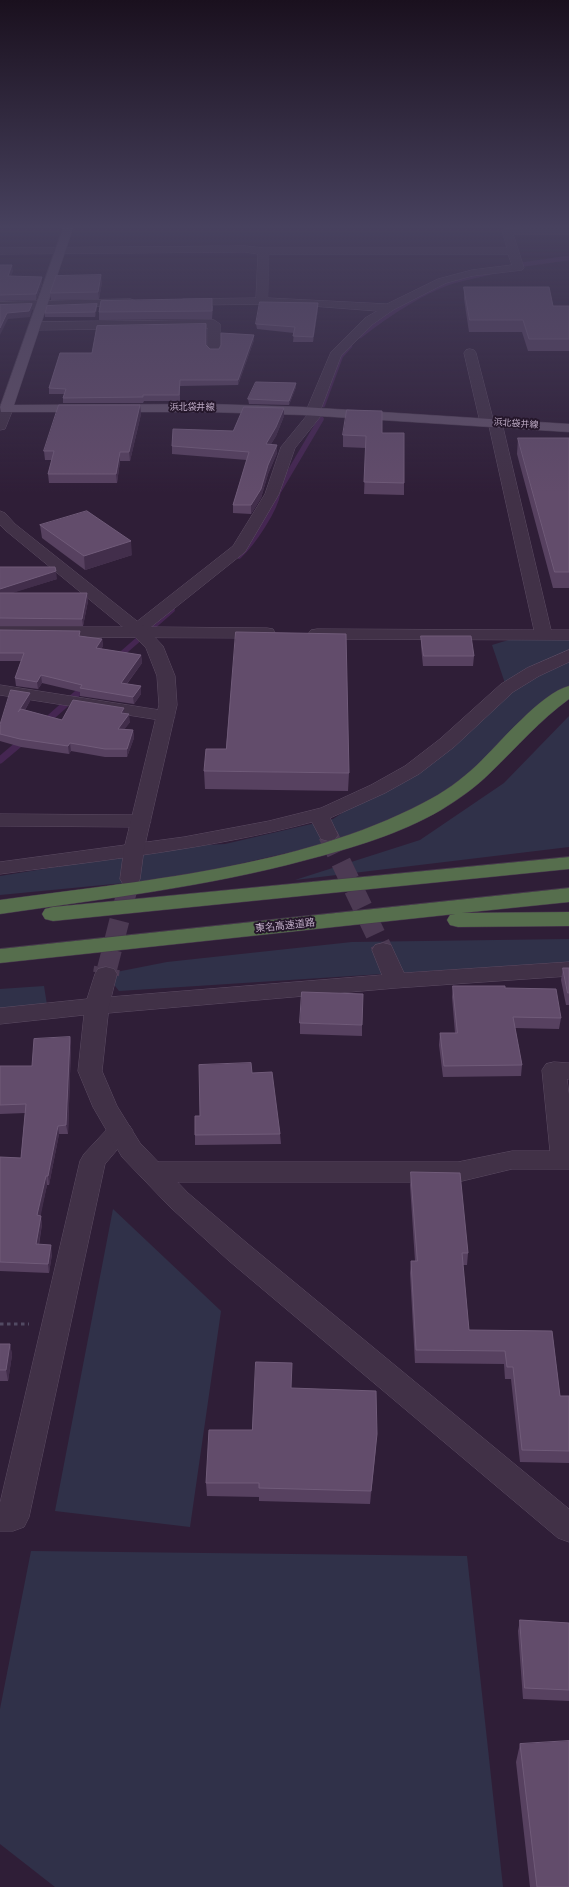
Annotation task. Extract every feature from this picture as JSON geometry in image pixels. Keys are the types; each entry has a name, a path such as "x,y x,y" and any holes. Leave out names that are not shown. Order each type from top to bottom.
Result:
{"highway":[{"path":"0,907 190,880 306,854 384,829 426,809 455,792 485,767 510,741 557,699 569,691"},
{"path":"0,919 569,863"},
{"name":"東名高速道路","path":"0,956 569,895"},
{"path":"304,924 569,918"}],"main road":[{"path":"3,409 38,316"},
{"name":"浜北袋井線","path":"3,409 209,408 315,411 569,428"}],"street":[{"path":"139,631 240,550 272,494 288,447 315,411 335,355 369,321 377,316"},
{"path":"34,326 214,324 214,350"},
{"path":"470,353 491,423 544,635"},
{"path":"0,426 3,409"},
{"path":"0,516 10,527 139,631 154,646 166,676 168,705 134,849 130,879"},
{"path":"0,632 139,631 293,634 569,635"},
{"path":"0,868 184,843 270,827 328,812 378,789 412,770 447,743 507,688 533,672 569,655"},
{"path":"0,690 166,716"},
{"path":"318,814 328,835"},
{"path":"0,820 141,821"},
{"path":"383,950 396,981"},
{"path":"0,1016 97,1006 396,981 569,969"},
{"path":"106,974 97,1006 90,1071 105,1107 131,1150 179,1200 238,1252 569,1528"},
{"path":"152,1172 458,1172 512,1160 567,1160 554,1070 569,1071"},
{"path":"0,1517 13,1517 94,1162 120,1131"}],"shaded area":[{"path":"569,634 569,697 443,800 356,837 135,888 134,849 225,844 333,819 425,759 507,689 492,645 525,635"},
{"path":"569,716 569,847 295,880 420,840 504,783"},
{"path":"124,856 124,883 0,895 0,876"},
{"path":"569,939 569,962 119,991 106,974 167,962 352,942"},
{"path":"44,986 47,1005 0,1009 0,989"},
{"path":"113,1209 221,1311 190,1527 55,1511"},
{"path":"31,1551 467,1556 503,1887 55,1887 0,1844 0,1709"}],"building":[{"path":"0,316 6,316 0,328"},
{"path":"257,316 316,316 313,337 293,336 295,327 256,324"},
{"path":"469,316 569,316 569,339 529,339 523,320 470,320"},
{"path":"206,324 206,345 210,349 219,349 221,345 221,333 254,335 238,380 180,380 179,395 143,395 143,397 63,398 66,389 49,388 60,353 92,353 97,326"},
{"path":"256,382 296,383 289,401 248,399"},
{"path":"59,405 140,405 129,452 120,452 116,474 48,474 54,451 44,451"},
{"path":"244,407 284,408 276,427 266,444 277,445 268,465 261,489 251,505 233,505 249,452 172,446 173,429 233,431"},
{"path":"347,410 382,411 382,433 404,433 404,483 364,482 366,436 343,435"},
{"path":"518,438 569,438 569,572 555,572"},
{"path":"87,511 131,541 84,556 40,525"},
{"path":"0,567 55,567 56,571 0,589"},
{"path":"0,593 87,593 82,619 0,618"},
{"path":"0,630 80,631 79,636 102,639 96,648 141,655 121,683 141,686 133,697 80,688 82,685 41,675 37,682 15,678 24,653 0,653"},
{"path":"236,632 346,634 349,773 204,771 206,749 226,749"},
{"path":"421,636 471,636 474,656 424,656"},
{"path":"11,690 30,693 18,712 21,709 62,720 73,700 124,708 121,713 129,714 118,729 133,730 127,749 105,749 70,743 68,746 20,739 0,734 0,725"},
{"path":"563,968 569,968 569,993 568,993"},
{"path":"453,986 505,986 505,988 556,989 561,1018 513,1017 522,1065 444,1066 440,1033 457,1033"},
{"path":"302,992 363,994 362,1025 300,1023"},
{"path":"70,1037 66,1125 58,1126 48,1176 46,1176 37,1215 41,1216 36,1244 51,1245 48,1264 0,1262 0,1157 21,1158 26,1104 0,1105 0,1066 32,1066 34,1039"},
{"path":"251,1063 252,1073 272,1072 280,1134 195,1135 195,1116 200,1116 199,1065"},
{"path":"411,1172 460,1173 468,1253 462,1253 469,1330 552,1331 560,1396 569,1396 569,1451 522,1450 513,1367 507,1367 505,1351 416,1350 411,1261 417,1261"},
{"path":"0,1344 10,1344 6,1370 0,1370"},
{"path":"256,1362 292,1363 291,1388 376,1391 377,1434 371,1491 259,1488 259,1483 206,1483 209,1430 252,1430"},
{"path":"520,1620 569,1623 569,1690 525,1688"},
{"path":"569,1741 569,1887 537,1887 520,1744"}],"waterway":[{"path":"360,336 388,316"},
{"path":"323,405 341,356 350,346"},
{"path":"239,556 251,543 263,526 273,508 278,492 321,419"},
{"path":"117,658 172,610"},
{"path":"43,724 87,685"},
{"path":"0,760 25,739"}],"tunnel":[{"path":"328,835 383,950"},
{"path":"107,969 130,879"},
{"path":"106,974 107,968"}]}
